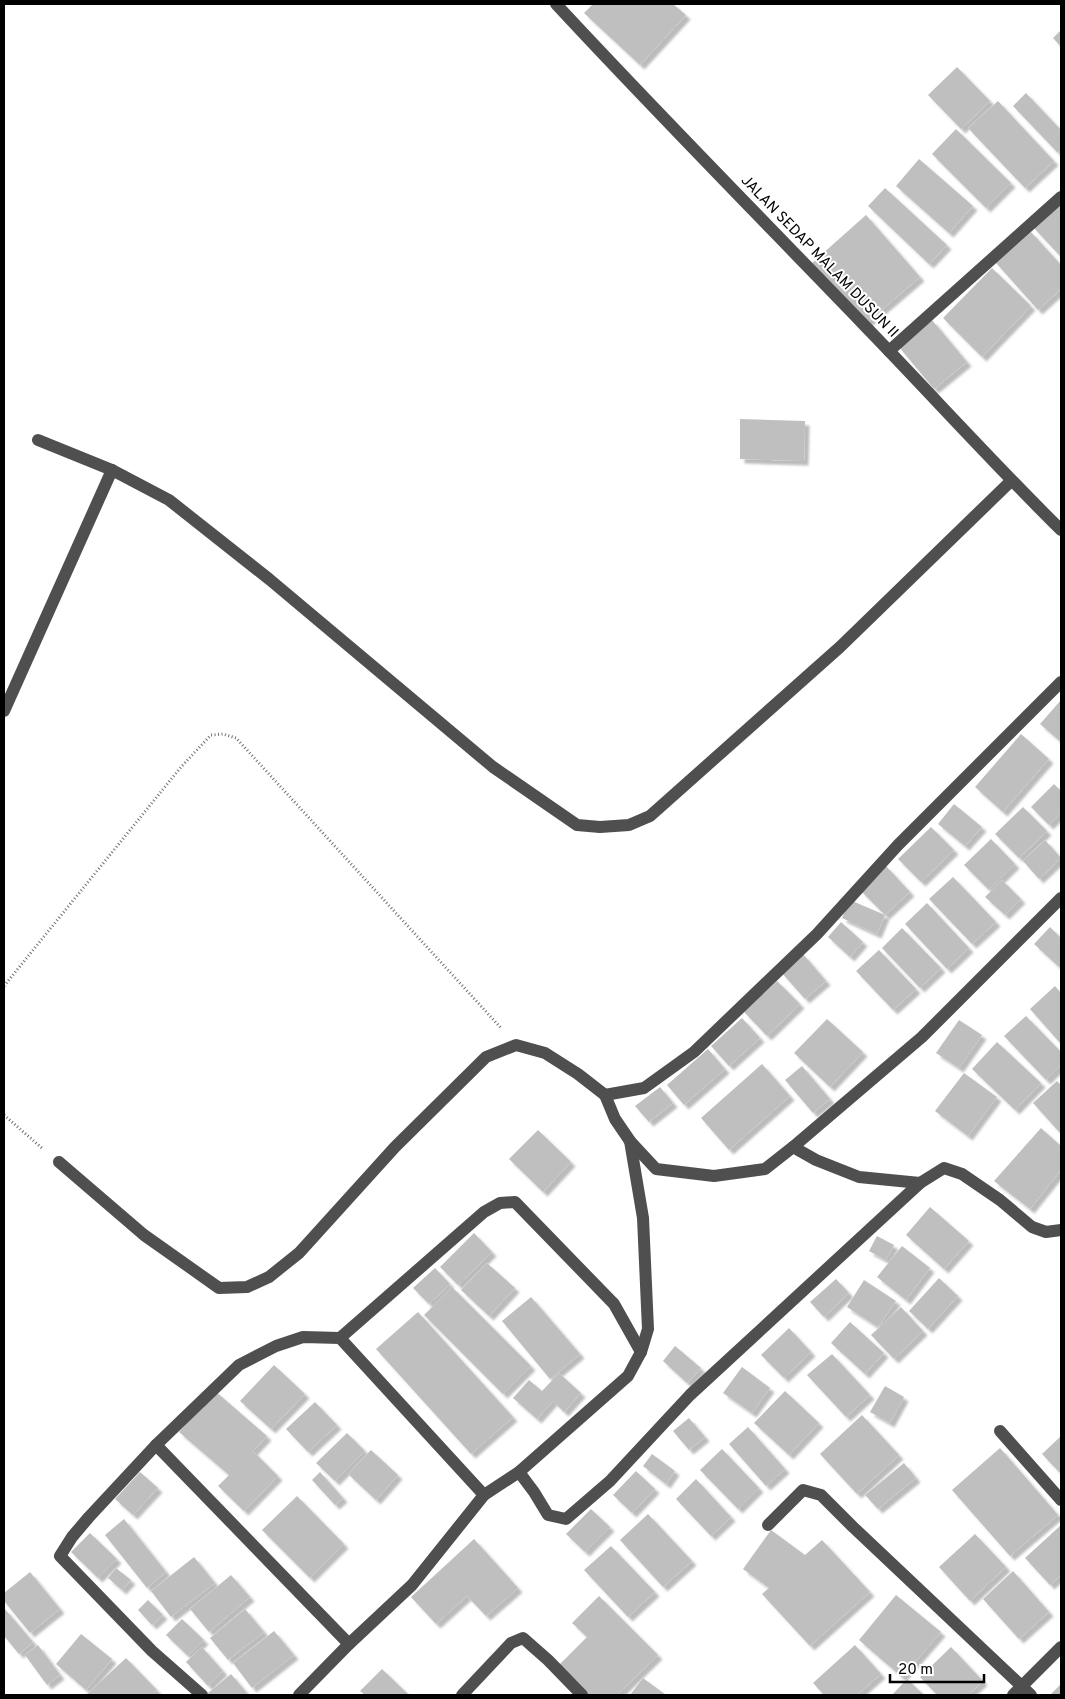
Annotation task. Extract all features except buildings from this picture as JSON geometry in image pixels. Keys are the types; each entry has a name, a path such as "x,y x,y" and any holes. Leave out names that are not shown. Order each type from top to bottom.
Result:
{"street":[{"name":"JALAN SEDAP MALAM DUSUN II","path":"556,4 635,89 889,351 1011,481 1061,530"},
{"path":"889,351 1061,197"},
{"path":"38,440 112,470 169,500 269,579 493,767 577,825 600,827 629,825 650,816 840,647 1011,481"},
{"path":"4,711 112,470"},
{"path":"605,1095 644,1088 673,1069 694,1052 817,934 898,845 1061,682"},
{"path":"59,1162 144,1235 219,1288 247,1287 269,1278 299,1253 395,1147 486,1058 516,1045 546,1053 605,1095 615,1119 630,1141 656,1169 714,1176 765,1169 793,1148 922,1037 1061,898"},
{"path":"299,1695 349,1644 412,1585 484,1495 519,1472 628,1376 642,1352 648,1329 642,1218 630,1141"},
{"path":"793,1148 816,1160 859,1177 920,1183"},
{"path":"519,1472 548,1515 566,1519 610,1481 690,1395 920,1183 944,1168 962,1174 1000,1200 1032,1227 1046,1232 1061,1230"},
{"path":"202,1695 152,1650 60,1556 72,1537 89,1517 156,1445 239,1365 276,1346 303,1337 340,1338 484,1212 500,1203 514,1202 614,1304 642,1352"},
{"path":"340,1338 484,1495"},
{"path":"1000,1431 1061,1500"},
{"path":"156,1445 349,1644"},
{"path":"768,1525 803,1490 821,1495 853,1528 1026,1690"},
{"path":"462,1695 511,1643 523,1638 548,1660 582,1695"},
{"path":"1013,1695 1026,1690 1061,1647"}],"path":[{"path":"4,986 181,766 211,735 223,734 236,738 516,1045"},
{"path":"4,1115 59,1162"}]}
